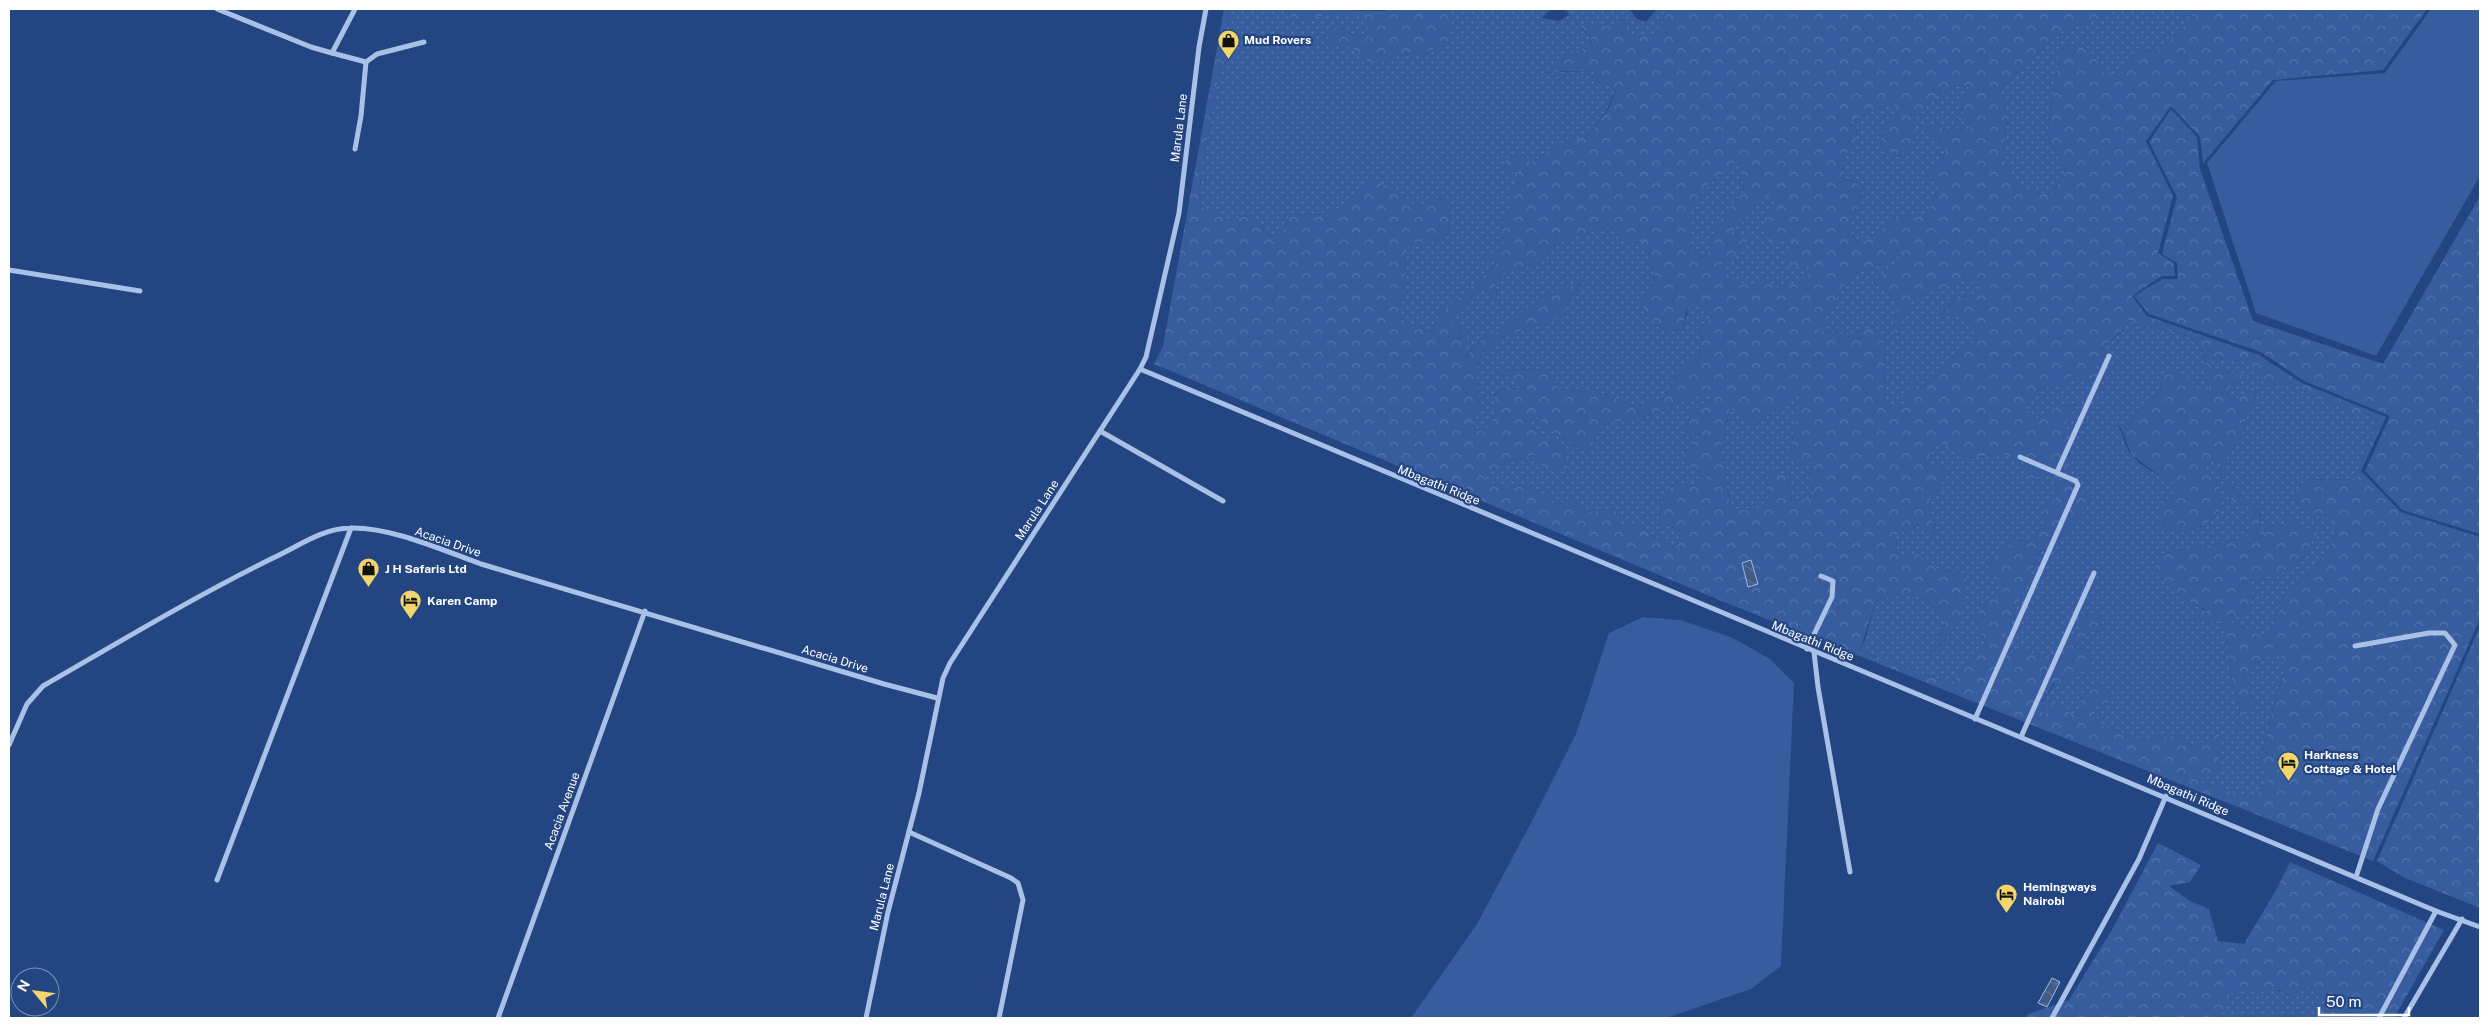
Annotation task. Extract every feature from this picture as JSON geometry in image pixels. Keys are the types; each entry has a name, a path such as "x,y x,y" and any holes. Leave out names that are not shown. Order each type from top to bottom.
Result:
{"street":[{"path":"217,9 311,47 366,62"},
{"path":"332,53 355,9"},
{"name":"Marula Lane","path":"866,1018 888,912 925,767 937,698 950,663 1146,357 1179,213 1206,9"},
{"path":"355,149 361,116 366,62 377,54 424,42"},
{"path":"9,270 140,291"},
{"path":"2057,472 2109,356"},
{"name":"Mbagathi Ridge","path":"1140,369 1814,652 1915,691 1975,719 2166,796 2436,911 2480,927"},
{"path":"1100,431 1223,502"},
{"path":"1975,719 2078,485 2076,481 2020,457"},
{"path":"217,880 351,528"},
{"name":"Acacia Drive","path":"9,745 11,730 27,704 43,686 208,590 324,533 351,528 371,529 422,542 482,564 645,611 884,684 937,698"},
{"path":"2021,737 2094,573"},
{"path":"1807,649 1832,597 1833,582 1821,576"},
{"name":"Acacia Avenue","path":"498,1018 645,611"},
{"path":"2355,646 2429,633 2445,633 2454,645 2378,810 2356,877"},
{"path":"1814,652 1818,687 1850,872"},
{"path":"2052,1018 2139,859 2166,796"},
{"path":"909,832 1011,878 1021,889 1023,900 999,1018"},
{"path":"2379,1018 2436,911"},
{"path":"2404,1018 2462,919"}],"green space":[{"path":"1224,9 1230,9 1199,190 1201,207 1229,220 1252,215 1273,241 1283,230 1291,213 1318,215 1328,213 1346,204 1374,178 1420,207 1438,197 1450,209 1448,234 1434,241 1408,244 1400,319 1431,332 1441,313 1501,260 1480,262 1503,246 1502,221 1513,206 1505,192 1519,183 1512,171 1502,166 1507,158 1524,155 1532,164 1549,150 1567,141 1589,135 1608,109 1616,90 1598,82 1593,70 1544,73 1575,51 1590,47 1591,37 1578,25 1611,26 1619,19 1629,25 1629,31 1636,38 1658,33 1668,9 2116,9 2116,11 2062,31 2000,89 2007,118 2003,156 2020,190 2052,194 2066,170 2047,136 2055,78 2064,45 2089,48 2105,73 2121,73 2137,49 2157,52 2194,16 2184,15 2180,9 2427,9 2383,70 2273,80 2203,163 2200,137 2171,106 2146,141 2173,196 2158,253 2174,263 2175,276 2162,276 2132,296 2147,316 2259,355 2302,383 2386,417 2361,471 2401,512 2480,537 2480,619 2373,861 1719,600 1154,364 1163,346","holes":["1956,85 1969,87 1961,102 1963,116 1954,120 1971,122 1970,129 1956,130 1950,134 1937,124 1922,124 1927,136 1939,138 1945,151 1942,160 1926,177 1930,180 1941,182 1927,214 1901,216 1859,245 1849,228 1863,190 1855,181 1841,180 1844,157 1856,142 1857,128 1849,124 1870,111 1892,104 1899,109 1884,126 1880,144 1898,157 1910,146 1918,132 1912,125 1926,107","1739,160 1744,191 1729,207 1715,229 1706,259 1689,251 1691,239 1689,216 1709,184","1610,227 1625,243 1645,242 1655,278 1641,301 1647,316 1655,325 1666,329 1682,331 1688,305 1705,307 1714,314 1699,329 1703,337 1698,357 1676,377 1664,399 1632,406 1606,394 1559,389 1544,370 1515,369 1498,373 1528,387 1500,390 1494,396 1496,412 1485,433 1471,425 1479,408 1476,371 1481,354 1497,339 1564,316 1570,298 1583,280 1539,298 1506,327 1484,338 1465,357 1467,338 1459,327 1448,318 1467,307 1473,293 1484,288 1497,300 1495,281 1510,271 1544,261 1553,245 1577,235","1901,254 1901,264 1885,271 1873,282 1887,290 1898,304 1893,326 1896,336 1914,300 1965,279 1980,287 1973,297 1958,296 1940,316 1966,318 1980,330 1973,343 1959,351 1940,373 1917,390 1914,375 1904,408 1884,406 1885,347 1875,326 1854,333 1819,332 1850,274 1870,269","2125,317 2138,325 2187,336 2201,348 2205,357 2209,394 2198,389 2187,376 2177,376 2176,368 2161,378 2160,394 2131,416 2131,423 2127,428 2110,419 2121,428 2131,454 2158,475 2176,485 2172,497 2160,505 2160,526 2180,533 2206,525 2222,508 2217,489 2216,473 2203,471 2208,458 2215,461 2234,506 2248,504 2254,518 2245,538 2161,554 2151,573 2193,604 2207,610 2187,620 2226,624 2232,683 2240,707 2236,734 2254,701 2245,681 2256,663 2279,652 2285,671 2276,696 2260,763 2268,779 2254,799 2202,782 2220,768 2218,749 2220,732 2194,748 2176,735 2141,740 2098,724 2094,708 2111,701 2105,684 2081,694 2079,716 2058,708 2056,700 2048,703 2044,715 2042,703 2054,683 2064,688 2073,673 2091,667 2092,651 2074,647 2090,632 2102,631 2097,611 2085,617 2060,665 2020,649 2004,638 2039,553 2071,530 2091,499 2066,481 2071,460 2063,440 2068,420 2078,404 2056,408 2035,420 2026,409 2038,389 2059,385 2066,389 2070,376 2080,378 2087,386 2103,375 2093,366 2105,362 2106,352 2102,348 2124,329","2221,357 2225,362 2246,359 2264,385 2291,384 2353,415 2366,413 2378,421 2360,465 2357,479 2305,480 2295,492 2295,499 2301,510 2323,515 2337,526 2331,545 2309,575 2284,592 2275,625 2265,637 2232,623 2229,616 2241,614 2250,617 2253,594 2246,580 2275,578 2308,554 2312,538 2322,534 2307,528 2286,511 2285,525 2267,527 2261,539 2257,532 2260,517 2257,508 2235,490 2220,467 2242,432 2247,417 2247,409 2256,400 2255,389 2251,385 2238,399 2232,400 2228,396 2232,385 2242,379 2244,373 2225,372 2214,365 2212,360","1801,390 1790,453 1798,467 1813,461 1809,483 1816,496 1792,502 1789,479 1772,465 1767,483 1770,500 1755,510 1731,509 1721,452 1730,408 1756,425","1700,393 1711,399 1693,411 1685,431 1701,435 1683,454 1690,468 1711,476 1696,487 1675,481 1663,500 1659,522 1681,531 1676,550 1632,523 1619,526 1615,508 1586,512 1571,498 1558,505 1532,488 1519,486 1502,489 1482,475 1506,462 1534,455 1546,471 1568,471 1563,448 1529,426 1535,415 1544,427 1587,453 1604,424 1651,415","1940,441 1967,458 2002,454 2026,463 2030,481 2052,468 2058,497 2043,507 2044,522 2033,541 2015,540 1996,553 1986,572 2005,586 1999,597 1980,604 1976,623 1986,643 1958,675 1954,685 1860,650 1876,601 1907,591 1928,602 1945,623 1928,658 1959,621 1966,601 1966,574 1939,570 1918,554 1897,554 1896,536 1918,525 1935,536 1929,502 1949,472 1924,462"]},
{"path":"1230,9 1289,9 1291,22 1327,15 1364,13 1371,41 1335,27 1327,43 1357,50 1373,67 1398,53 1421,54 1451,43 1451,14 1439,9 1551,9 1542,18 1559,21 1569,15 1566,9 1629,9 1637,19 1646,22 1656,10 1668,9 1658,33 1635,38 1629,31 1629,25 1620,19 1611,26 1578,26 1591,37 1590,47 1575,51 1545,73 1593,70 1598,82 1616,89 1607,109 1589,135 1567,141 1549,150 1532,164 1524,155 1507,158 1502,166 1512,171 1519,183 1506,192 1513,206 1502,221 1503,246 1481,262 1502,259 1441,313 1431,332 1400,319 1408,244 1434,241 1448,234 1450,210 1439,197 1420,208 1374,179 1346,204 1328,213 1291,213 1283,230 1273,241 1252,215 1229,220 1201,207 1199,190"},
{"path":"1289,9 1384,11 1387,9 1439,9 1451,14 1451,43 1421,54 1398,53 1373,67 1357,51 1326,44 1335,27 1371,41 1327,15 1291,22"},
{"path":"2116,9 2180,9 2184,15 2195,16 2157,52 2137,49 2122,73 2105,73 2088,48 2064,45 2055,78 2047,136 2066,170 2052,194 2020,190 2003,156 2007,118 2000,89 2062,31 2116,11"},
{"path":"2431,9 2480,9 2480,176 2376,356 2256,313 2207,163 2276,81 2385,73"},
{"path":"1956,85 1969,87 1962,102 1963,116 1955,119 1971,122 1970,129 1956,130 1950,134 1937,124 1923,124 1927,136 1939,138 1945,151 1942,160 1926,177 1930,180 1941,182 1927,214 1901,216 1859,245 1849,228 1863,190 1855,181 1841,180 1844,157 1856,142 1857,128 1849,124 1870,111 1892,104 1900,109 1884,126 1880,144 1898,157 1910,146 1918,132 1912,125 1921,112 1936,97"},
{"path":"2171,109 2197,137 2200,169 2253,321 2383,364 2480,196 2480,534 2402,510 2365,471 2390,416 2304,381 2261,352 2149,314 2134,296 2162,279 2178,279 2177,263 2162,254 2177,197 2149,142"},
{"path":"1739,159 1744,191 1729,208 1715,229 1706,259 1689,251 1691,239 1688,216 1709,184"},
{"path":"1771,193 1779,201 1764,217 1765,233 1770,245 1783,239 1796,243 1780,260 1793,269 1806,263 1810,273 1782,290 1766,281 1745,283 1734,280 1720,265 1739,255 1751,233 1729,238 1746,210"},
{"path":"1610,227 1625,243 1645,242 1655,278 1641,301 1647,316 1655,325 1666,329 1682,331 1688,304 1705,307 1714,314 1699,329 1703,337 1698,357 1676,377 1664,399 1632,406 1606,394 1559,389 1544,370 1515,369 1499,373 1529,387 1500,390 1494,395 1496,412 1485,433 1471,425 1479,408 1476,371 1481,354 1497,339 1564,316 1570,298 1583,281 1539,298 1506,327 1484,338 1464,357 1467,338 1459,327 1447,318 1467,307 1473,293 1484,288 1497,299 1495,281 1510,271 1544,261 1553,245 1577,235"},
{"path":"1901,254 1901,264 1885,271 1873,282 1887,290 1898,304 1893,326 1896,336 1913,300 1965,279 1981,287 1973,297 1958,296 1940,315 1966,318 1980,330 1973,343 1959,351 1940,373 1917,390 1914,376 1904,408 1884,406 1885,347 1875,326 1854,333 1818,332 1850,274 1870,269"},
{"path":"2124,316 2137,325 2175,332 2187,337 2201,349 2207,367 2209,394 2198,389 2187,377 2177,377 2176,369 2161,378 2160,394 2131,416 2131,423 2127,428 2113,421 2120,429 2128,450 2141,464 2177,485 2172,497 2160,505 2160,526 2180,533 2206,525 2222,508 2217,489 2216,474 2203,471 2207,457 2215,461 2234,506 2249,504 2254,518 2245,538 2161,554 2152,572 2193,604 2207,611 2188,620 2226,624 2232,683 2240,707 2236,732 2254,701 2245,681 2256,663 2279,651 2285,670 2276,696 2260,763 2268,779 2254,799 2201,782 2220,768 2218,749 2220,732 2194,748 2176,735 2141,740 2098,724 2094,707 2111,701 2105,684 2081,694 2080,716 2058,708 2056,700 2048,703 2045,717 2042,704 2055,683 2064,688 2073,673 2091,667 2092,651 2074,647 2090,632 2102,631 2097,611 2085,617 2060,665 2026,650 2020,650 2004,638 2039,553 2071,530 2091,499 2066,481 2071,460 2063,440 2068,420 2077,404 2056,408 2035,420 2026,409 2038,389 2059,385 2066,389 2070,376 2080,378 2087,386 2102,375 2092,366 2105,362 2106,352 2102,348 2124,330"},
{"path":"2221,357 2226,362 2246,359 2265,385 2292,384 2353,414 2366,413 2378,421 2360,465 2357,479 2305,480 2295,492 2295,499 2301,510 2323,515 2337,525 2331,545 2309,575 2284,592 2275,625 2265,637 2232,623 2229,616 2241,614 2250,616 2253,594 2246,580 2275,578 2308,554 2312,538 2321,534 2307,528 2286,511 2285,525 2267,527 2261,539 2257,532 2261,517 2258,508 2235,490 2220,467 2242,432 2247,417 2247,409 2256,400 2255,389 2251,385 2238,399 2232,400 2228,396 2232,385 2242,379 2243,374 2224,372 2217,368 2211,360"},
{"path":"1802,389 1790,452 1798,467 1813,460 1809,483 1816,496 1792,502 1789,479 1772,466 1767,483 1770,500 1755,510 1731,509 1721,452 1730,408 1756,425"},
{"path":"1700,393 1712,398 1693,411 1685,431 1701,435 1683,454 1690,468 1711,476 1696,487 1675,481 1663,500 1659,522 1681,531 1676,550 1632,523 1619,526 1615,508 1586,512 1571,498 1558,505 1532,488 1519,486 1502,489 1481,475 1506,462 1535,455 1546,471 1568,471 1563,448 1529,426 1535,414 1544,427 1587,453 1604,424 1651,415"},
{"path":"1940,441 1967,458 2002,454 2026,463 2030,481 2052,468 2058,497 2043,507 2044,522 2033,541 2015,540 1996,553 1986,572 2005,586 1999,597 1980,604 1976,623 1986,643 1959,675 1954,685 1860,650 1865,640 1876,601 1907,591 1928,602 1945,623 1929,656 1947,638 1963,610 1966,574 1939,570 1918,554 1897,555 1896,535 1919,525 1935,535 1929,502 1949,472 1924,462"},
{"path":"1643,617 1680,620 1733,638 1770,659 1794,683 1781,966 1751,989 1666,1018 1411,1018 1477,924 1533,819 1576,734 1609,633"},
{"path":"2480,626 2480,908 2405,878 2377,861"},
{"path":"2158,843 2201,865 2190,882 2169,886 2190,901 2209,909 2218,941 2244,944 2275,892 2290,862 2444,930 2394,1018 2336,1018 2334,1007 2309,987 2288,995 2279,990 2230,994 2221,1018 2025,1018 2028,1014 2069,1000 2113,928"},
{"path":"2309,987 2334,1007 2336,1018 2221,1018 2229,994 2267,989 2288,995"}],"water":[{"path":"1751,560 1758,584 1748,587 1742,563"},
{"path":"2052,978 2060,982 2047,1007 2038,1003"}],"place":[{"name":"Mud Rovers","path":"1228,59"},
{"name":"J H Safaris Ltd","path":"369,588"},
{"name":"Karen Camp","path":"411,620"},
{"name":"Harkness Cottage & Hotel","path":"2288,781"},
{"name":"Hemingways Nairobi","path":"2007,913"}]}
